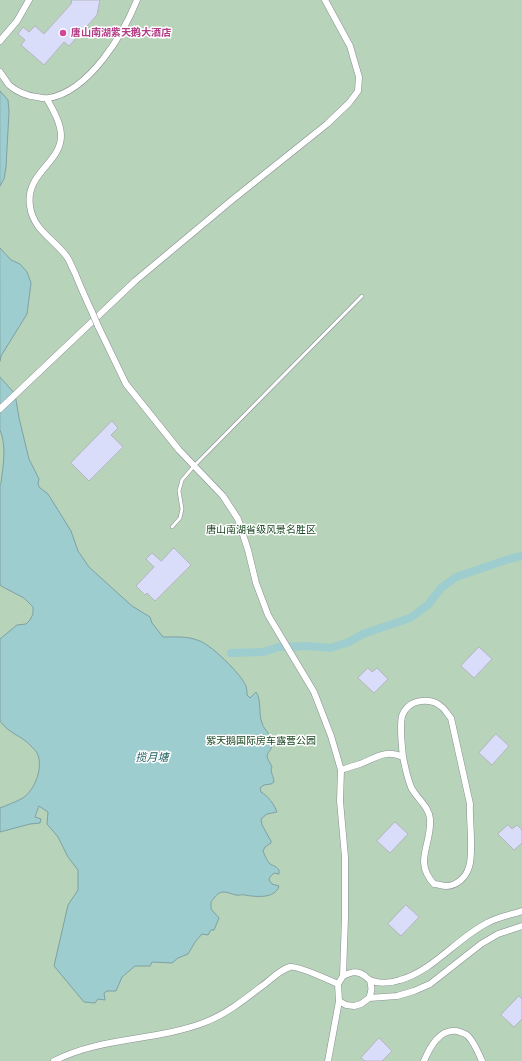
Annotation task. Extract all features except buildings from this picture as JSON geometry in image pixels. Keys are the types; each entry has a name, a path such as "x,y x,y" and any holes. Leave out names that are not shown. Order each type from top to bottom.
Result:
{"street":[{"path":"0,41 18,21 29,0"},
{"path":"0,72 9,85 20,92 31,96 48,99 59,95 75,86 89,74 118,39 130,17 136,0"},
{"path":"0,409 135,281 226,205 327,124 349,103 358,91 359,77 350,46 325,0"},
{"path":"48,99 60,125 61,137 53,157 36,177 30,191 30,206 34,220 42,232 68,257 98,326 126,384 179,450 223,496 238,520 248,550 256,583 268,615 314,692 331,736 341,770 340,800 345,856 343,976"},
{"path":"421,700 432,702 443,707 451,718 470,804 469,818 471,851 469,867 456,884 446,886 434,884 424,869 430,817 424,804 412,788 403,757 402,716 410,705 421,700"},
{"path":"341,770 361,764 371,758 382,755 395,754 403,757"},
{"path":"328,1061 339,1001 338,984 343,976 350,972 358,972 370,980 386,982 400,980 416,974 433,963 468,935 487,923 522,911"},
{"path":"368,998 397,996 430,984 481,944 498,934 522,926"},
{"path":"54,1061 91,1048 184,1029 205,1022 247,998 282,970 291,966 338,984"},
{"path":"339,1001 346,1005 354,1006 361,1004 372,993 370,980"},
{"path":"424,1061 436,1040 444,1033 452,1031 460,1032 468,1036 482,1061"}],"lane":[{"path":"172,527 180,518 182,509 179,491 182,480 194,466 362,296"}],"green space":[{"name":"紫天鹅国际房车露营公园","path":"0,0 522,0 522,1061 0,1061"}],"water":[{"path":"0,91 8,100 9,112 6,167 4,179 0,186"},
{"path":"0,248 11,260 20,264 27,272 31,283 27,314 1,356 0,361"},
{"name":"揽月塘","path":"0,377 15,394 29,459 39,479 39,487 48,494 71,531 78,551 89,567 132,606 150,617 152,623 163,637 185,637 197,640 203,642 217,653 238,674 246,687 247,695 250,698 256,692 259,699 262,723 272,742 272,746 267,756 272,767 271,771 274,782 260,788 261,792 270,800 277,812 267,814 261,819 262,825 271,841 271,843 265,847 263,851 269,863 279,870 279,874 274,873 269,880 272,884 279,886 277,890 274,893 265,896 237,895 225,892 219,893 211,902 211,909 219,918 214,930 211,930 208,935 202,934 188,954 178,958 172,963 152,962 150,966 135,966 122,977 116,991 107,991 104,993 105,1000 98,999 95,1003 84,1002 54,966 68,905 78,890 78,870 68,857 58,837 47,824 48,812 39,806 35,817 41,819 40,823 30,824 0,832 0,808 23,798 35,784 39,771 39,758 37,753 27,742 7,729 0,721 0,639 17,625 26,624 33,614 33,607 24,598 1,586 0,584 0,485 3,470 4,449 0,430"}],"waterway":[{"path":"231,653 263,652 279,647 308,646 330,648 349,642 363,634 410,618 428,605 441,588 456,577 522,556"}],"place":[{"name":"唐山南湖紫天鹅大酒店","path":"63,33"}],"park label":[{"name":"唐山南湖省级风景名胜区","path":"261,530"}]}
